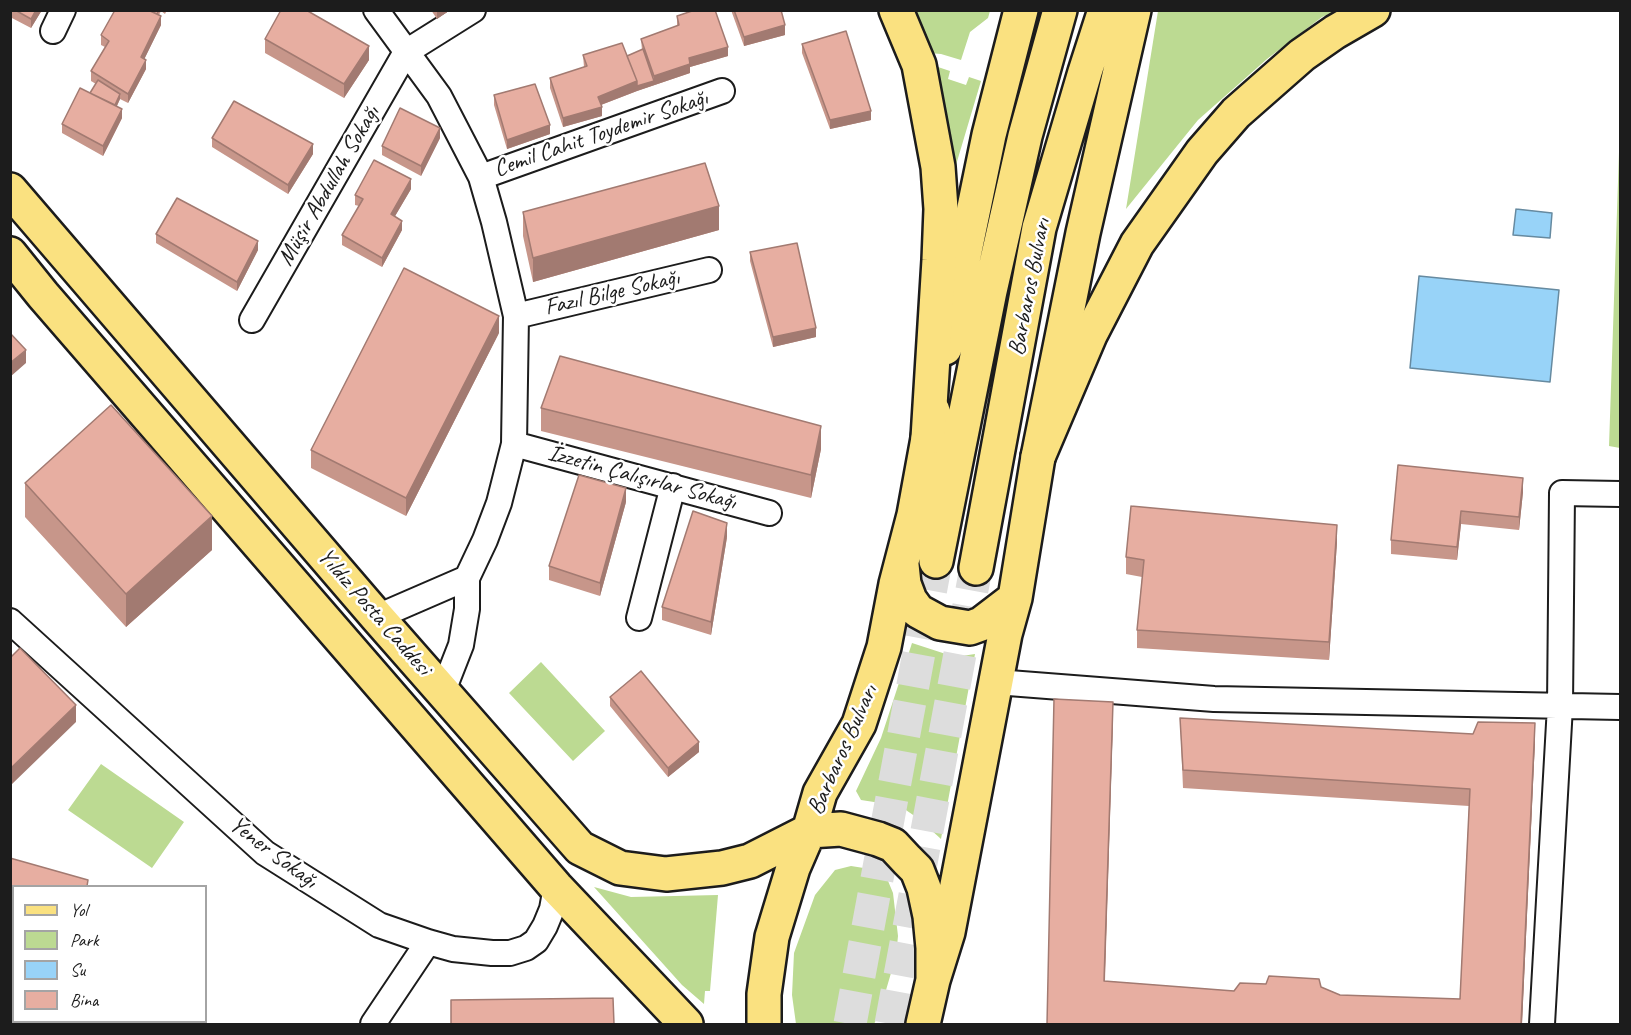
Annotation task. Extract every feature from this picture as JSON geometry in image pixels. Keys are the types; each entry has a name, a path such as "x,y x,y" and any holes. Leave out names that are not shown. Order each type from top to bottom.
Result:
{"main road":[{"path":"896,10 919,65 938,167 941,209 939,260 927,438"},
{"path":"927,438 989,135 1021,10"},
{"name":"Barbaros Bulvarı","path":"936,561 990,291 1025,136 1060,10"},
{"name":"Barbaros Bulvarı","path":"976,568 1039,228 1105,10"},
{"path":"923,1024 933,980 948,932 1005,634 1015,598 1038,457 1083,233 1134,10"},
{"path":"1038,457 1090,335 1137,244 1202,152 1236,113 1302,55 1373,10"},
{"name":"Yıldız Posta Caddesi","path":"10,190 377,617 580,848 620,868 666,874 722,868 750,861 809,831"},
{"name":"Yıldız Posta Caddesi","path":"10,254 555,887 686,1024"},
{"name":"Barbaros Bulvarı","path":"764,1024 764,994 772,937 793,868 809,831 820,793 859,724 884,647 914,515 927,438"},
{"path":"902,561 904,584 910,600 918,611 939,623 970,628 981,624 1015,598"},
{"path":"346,643 377,617"},
{"path":"809,831 841,829 878,838 893,845 917,870 924,888 930,916 933,980"}],"street":[{"path":"376,10 439,96 481,177 516,316 514,444 499,503 467,578 467,609 461,645 443,690"},
{"path":"406,52 473,10"},
{"name":"Müşir Abdullah Sokağı","path":"252,320 406,52"},
{"name":"Cemil Cahit Toydemir Sokağı","path":"481,177 722,91"},
{"name":"Fazıl Bilge Sokağı","path":"516,316 709,270"},
{"name":"İzzetin Çalışırlar Sokağı","path":"514,444 769,513"},
{"path":"639,618 673,486"},
{"path":"1542,1024 1560,706 1562,493 1620,494"},
{"path":"377,617 467,578"},
{"name":"Yener Sokağı","path":"10,621 265,853 379,925 453,949 510,953 536,941 552,909 555,887"},
{"path":"996,682 1214,699 1620,707"},
{"path":"373,1024 428,942"}],"green space":[{"path":"914,11 990,11 988,18 970,32 961,60 928,53"},
{"path":"1158,11 1336,11 1322,17 1267,59 1198,120 1126,209"},
{"path":"932,65 950,71 948,79 966,85 969,77 981,81 953,175 951,137"},
{"path":"1620,152 1620,448 1609,446"},
{"path":"912,643 955,657 975,654 941,839 900,806 861,800 856,791 881,738"},
{"path":"541,662 605,731 573,761 509,693"},
{"path":"101,764 184,822 152,868 68,810"},
{"path":"851,866 870,869 886,876 893,893 898,936 896,956 879,1014 874,1024 796,1024 792,995 794,953 815,895 835,870"},
{"path":"594,887 631,897 718,895 710,991 705,991 704,1004 682,985"}],"water":[{"path":"1516,209 1552,213 1550,238 1513,235"},
{"path":"1419,276 1559,290 1550,382 1410,368"}],"building":[{"path":"15,10 36,10 31,19"},
{"path":"115,10 148,10 161,16 141,57 146,60 128,94 91,71 109,41 101,35"},
{"path":"281,10 306,10 369,46 344,84 265,39"},
{"path":"695,10 715,10 728,47 689,58 690,64 654,76 641,39 679,25 677,16"},
{"path":"734,10 781,10 785,25 744,37"},
{"path":"846,31 871,111 830,120 802,44"},
{"path":"622,43 637,81 598,97 602,107 563,118 550,78 587,66 583,55"},
{"path":"643,49 654,81 637,86 627,56"},
{"path":"98,80 120,94 115,105 90,93"},
{"path":"535,84 550,125 507,140 494,95"},
{"path":"80,88 122,109 103,146 62,124"},
{"path":"234,101 313,144 288,185 212,138"},
{"path":"400,108 440,128 421,166 382,146"},
{"path":"374,160 411,179 391,214 402,221 382,258 342,235 363,199 355,195"},
{"path":"705,163 719,206 533,258 523,212"},
{"path":"177,198 258,241 237,282 156,234"},
{"path":"797,243 816,328 773,337 750,252"},
{"path":"404,268 499,316 406,498 311,450"},
{"path":"10,333 26,350 10,363"},
{"path":"560,356 821,426 811,475 541,408"},
{"path":"111,405 212,516 126,594 25,483"},
{"path":"1398,465 1523,478 1519,517 1461,511 1457,547 1391,540"},
{"path":"579,475 626,488 600,583 549,566"},
{"path":"1131,506 1337,525 1329,642 1137,630 1144,560 1126,557"},
{"path":"693,511 727,523 711,622 662,607"},
{"path":"20,648 76,705 10,769 10,658"},
{"path":"641,671 699,742 668,768 610,697"},
{"path":"1054,699 1113,702 1104,981 1234,991 1240,983 1266,984 1269,976 1319,979 1321,987 1340,995 1460,999 1470,789 1183,770 1180,718 1473,734 1478,722 1535,723 1521,1024 1047,1024"},
{"path":"10,858 88,880 87,885 12,885 12,994 10,993"},
{"path":"613,998 614,1024 451,1024 451,1000"},
{"path":"116,1023 164,1023 164,1024"}],"tunnel":[{"path":"850,1024 936,561"},
{"path":"891,1024 976,568"}]}
